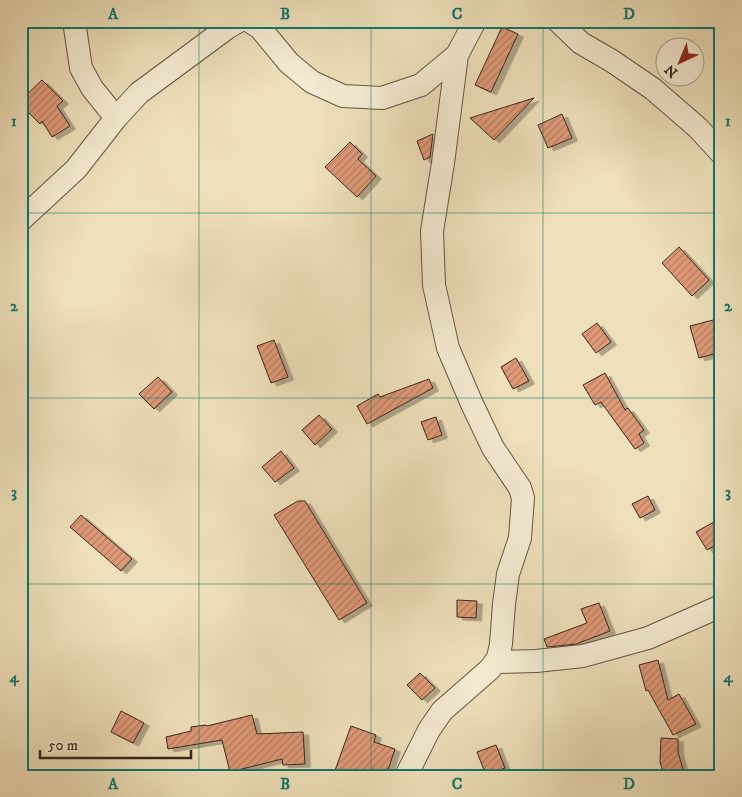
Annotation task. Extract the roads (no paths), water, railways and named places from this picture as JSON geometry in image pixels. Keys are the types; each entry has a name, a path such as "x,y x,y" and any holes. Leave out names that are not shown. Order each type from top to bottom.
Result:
{"street":[{"path":"74,21 81,68 92,88 116,118"},
{"path":"21,220 76,169 116,118 139,93 239,21"},
{"path":"249,21 260,28 289,63 312,82 343,96 382,98 421,85 457,55"},
{"path":"406,776 429,730 442,711 490,669 498,658 502,644 508,574 520,538 523,498 520,488 493,448 448,348 434,285 432,231 457,55 475,21"},
{"path":"558,21 581,43 612,61 653,89 698,128 721,153"},
{"path":"495,662 536,661 583,656 648,638 721,606"}]}
